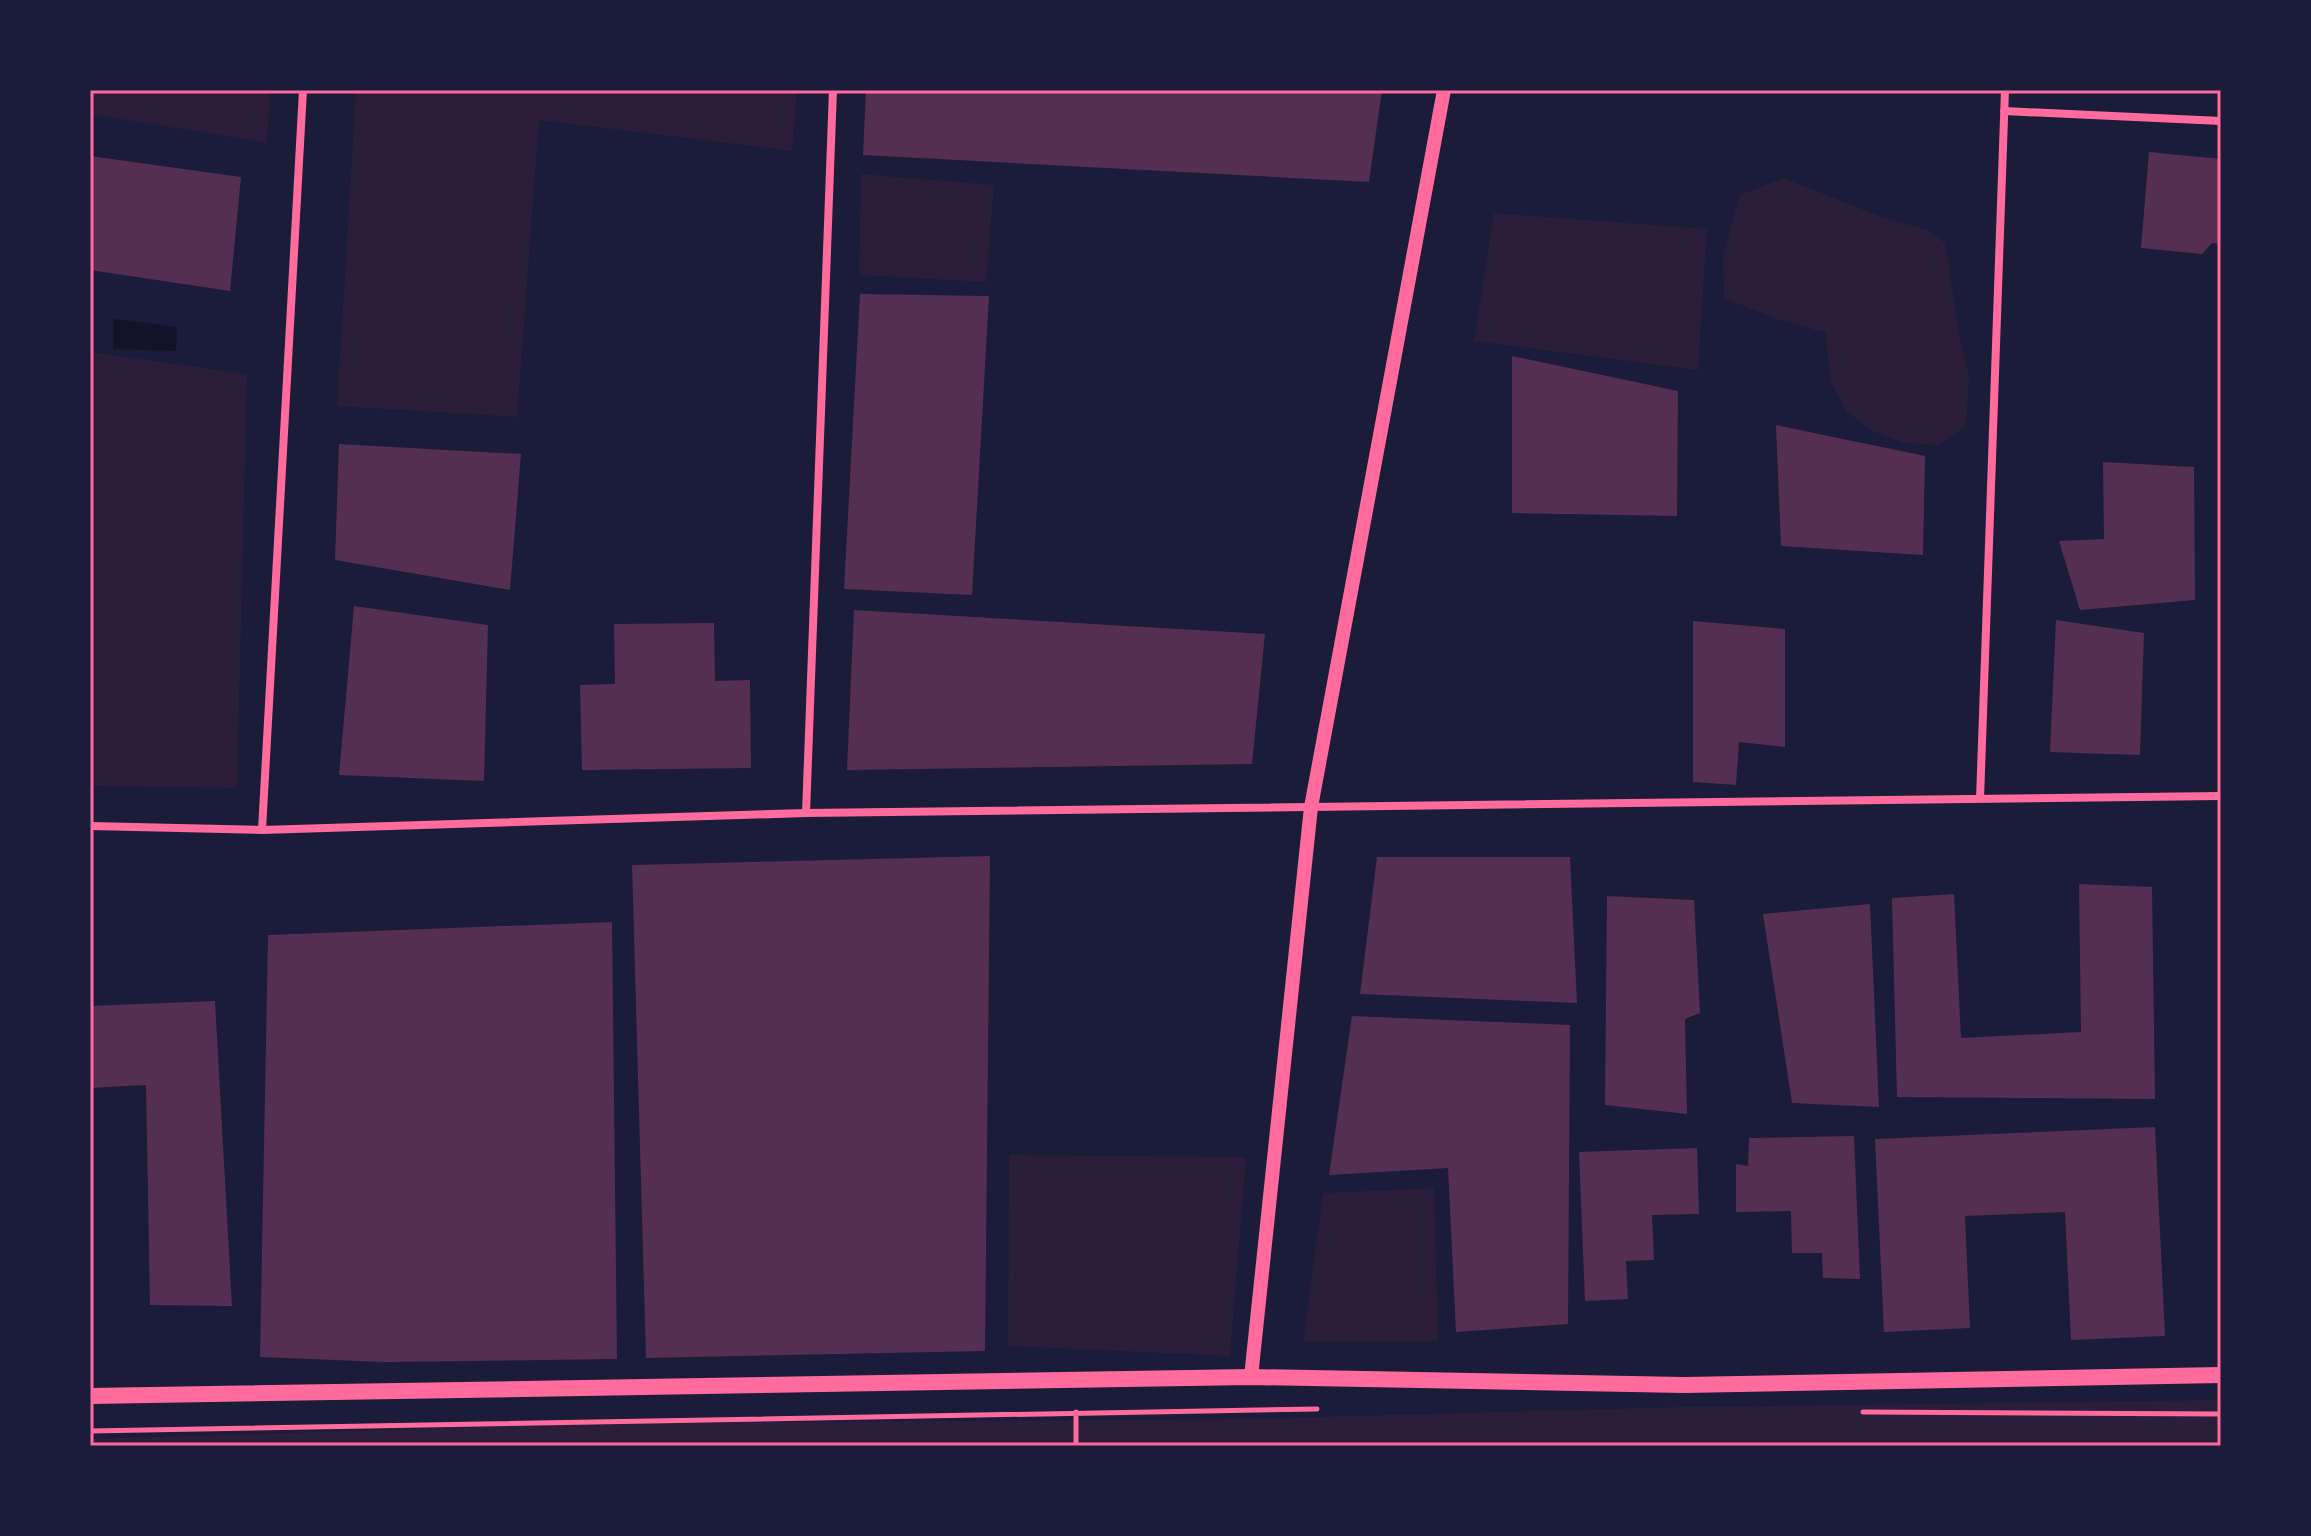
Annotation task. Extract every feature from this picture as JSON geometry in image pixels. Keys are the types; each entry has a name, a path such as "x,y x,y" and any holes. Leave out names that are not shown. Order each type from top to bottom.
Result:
{"main road":[{"path":"90,1396 1251,1377 1684,1385 2221,1375"}],"street":[{"path":"262,830 303,90"},
{"path":"806,813 833,90"},
{"path":"1251,1377 1311,807 1444,90"},
{"path":"1980,799 2005,90"},
{"path":"2004,111 2221,121"},
{"path":"90,826 262,830 806,813 2221,796"}],"path":[{"path":"90,1431 1327,1409"},
{"path":"1076,1412 1076,1446"},
{"path":"1854,1412 2221,1414"}],"shaded area":[{"path":"90,90 270,90 267,143 90,114"},
{"path":"356,90 797,90 792,151 539,120 517,417 337,406"},
{"path":"861,174 994,185 986,282 859,275"},
{"path":"1784,178 1882,217 1927,230 1945,243 1969,375 1966,426 1939,445 1903,443 1873,431 1847,412 1830,381 1826,333 1774,318 1724,298 1723,255 1740,195"},
{"path":"1494,213 1707,229 1698,370 1474,341"},
{"path":"114,319 177,327 176,351 113,349"},
{"path":"90,352 247,374 237,788 90,786"},
{"path":"1009,1155 1246,1157 1230,1356 1008,1346"},
{"path":"1434,1188 1438,1341 1303,1342 1323,1193"},
{"path":"2221,1400 2221,1446 90,1446 90,1439 610,1423 1239,1419 1684,1407"}],"building":[{"path":"866,90 1382,90 1369,182 863,155"},
{"path":"2149,152 2221,159 2218,210 2221,210 2221,244 2212,243 2202,254 2141,248"},
{"path":"90,156 241,177 230,291 90,270"},
{"path":"860,294 989,296 972,595 844,589"},
{"path":"1512,356 1678,391 1677,516 1512,513"},
{"path":"1776,425 1925,456 1923,555 1781,546"},
{"path":"339,444 521,454 510,590 335,560"},
{"path":"2103,462 2194,467 2195,600 2080,610 2059,541 2104,539"},
{"path":"354,606 488,625 484,781 339,775"},
{"path":"854,610 1265,634 1252,764 847,770"},
{"path":"2056,620 2144,633 2140,755 2050,752"},
{"path":"1693,621 1785,629 1785,747 1739,742 1736,785 1693,782"},
{"path":"714,623 715,681 750,680 751,768 582,770 580,685 615,684 614,624"},
{"path":"990,856 985,1351 646,1358 632,865"},
{"path":"1377,857 1570,857 1577,1003 1360,994"},
{"path":"2079,884 2152,887 2155,1099 1897,1097 1892,898 1954,894 1961,1038 2081,1032"},
{"path":"1607,896 1694,900 1700,1013 1685,1019 1687,1114 1605,1105"},
{"path":"1870,904 1879,1107 1792,1103 1763,914"},
{"path":"612,922 617,1359 385,1362 260,1357 268,935"},
{"path":"215,1001 232,1306 150,1305 146,1085 90,1088 90,1006"},
{"path":"1352,1016 1570,1025 1568,1324 1456,1332 1448,1168 1329,1175"},
{"path":"2155,1127 2165,1336 2071,1340 2065,1212 1965,1216 1970,1328 1884,1332 1875,1139"},
{"path":"1854,1136 1860,1279 1823,1278 1822,1253 1792,1253 1791,1211 1736,1212 1736,1164 1748,1166 1749,1138"},
{"path":"1697,1148 1699,1214 1652,1215 1654,1260 1626,1261 1628,1299 1585,1301 1579,1152"}]}
